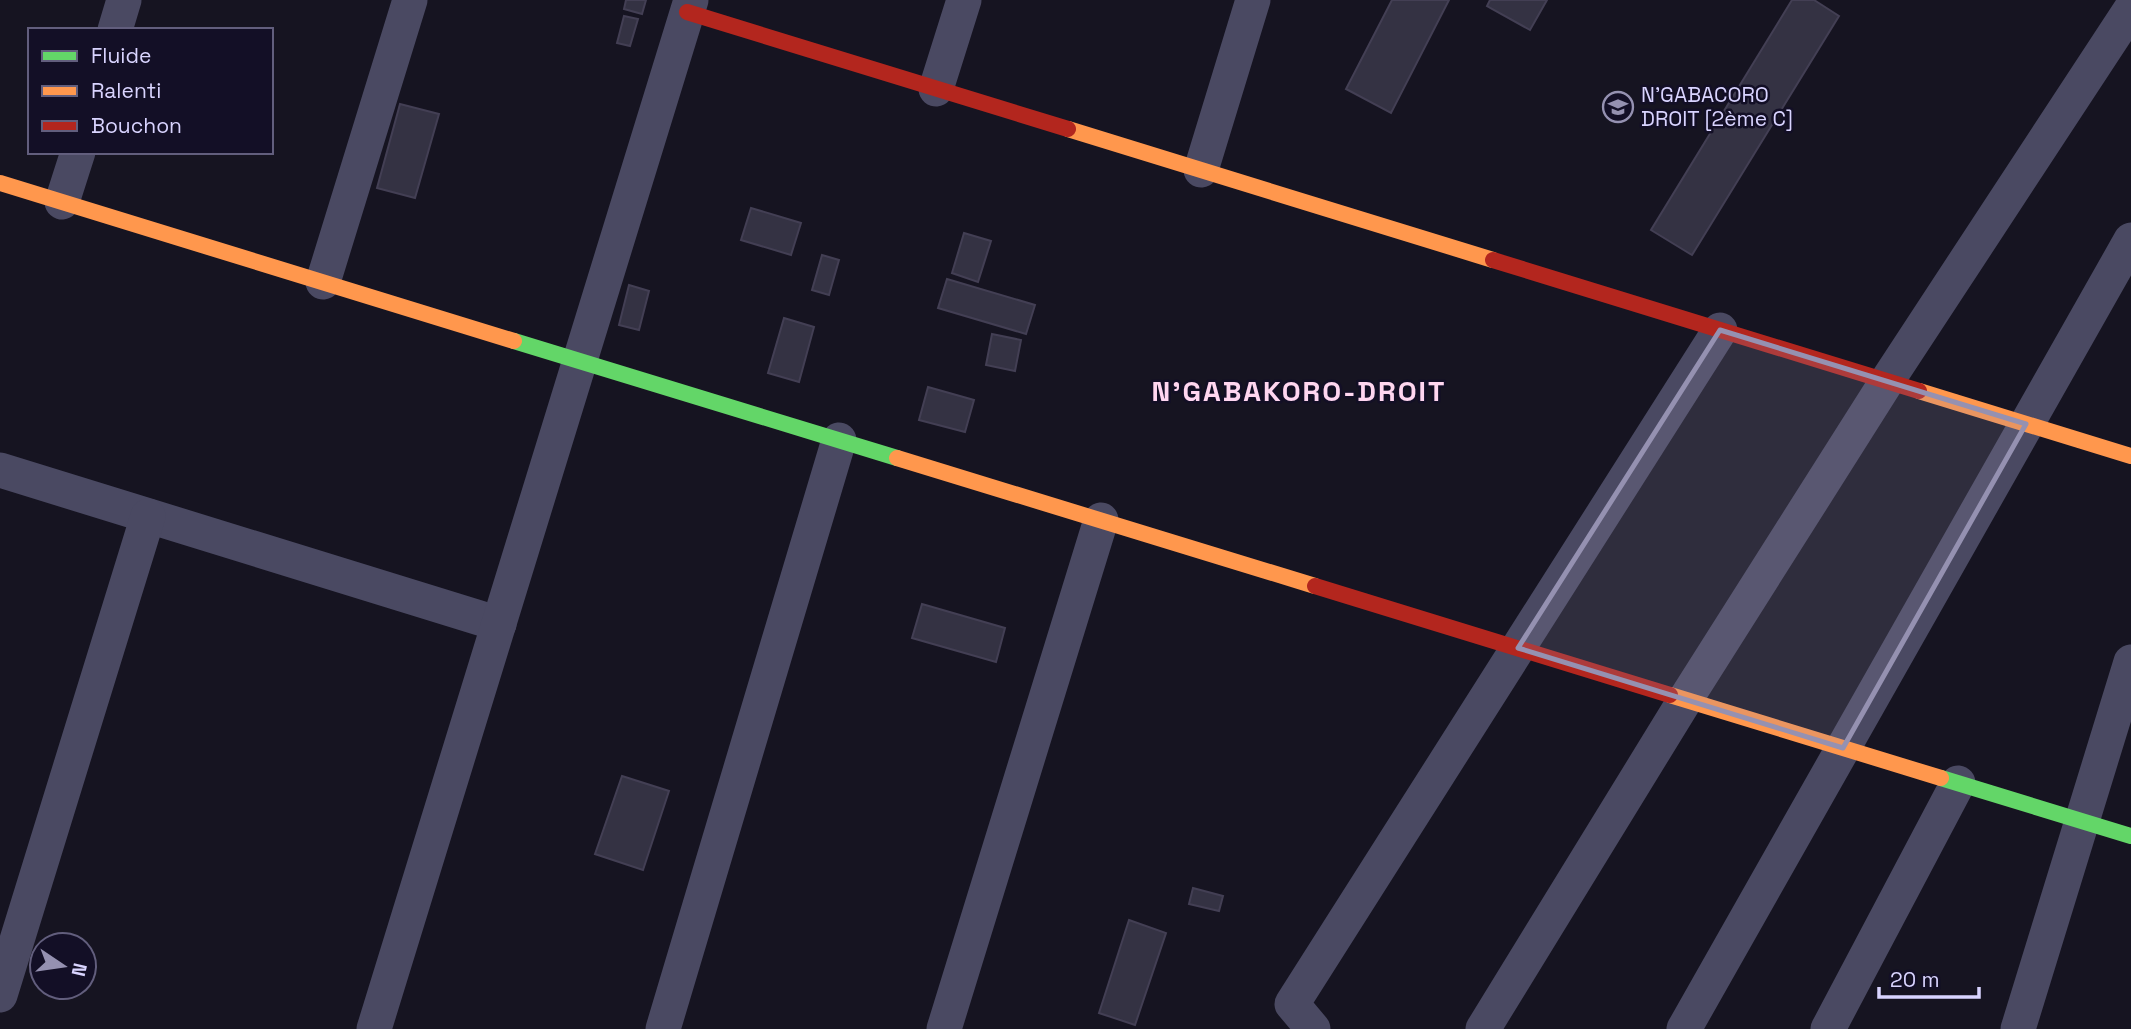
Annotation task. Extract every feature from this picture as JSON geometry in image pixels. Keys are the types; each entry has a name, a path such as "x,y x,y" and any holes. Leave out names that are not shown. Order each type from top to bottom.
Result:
{"street":[{"path":"116,28 124,0"},
{"path":"323,282 410,0"},
{"path":"936,89 964,0"},
{"path":"1201,170 1253,0"},
{"path":"374,1029 689,6 936,89 2131,455"},
{"path":"1483,1029 1685,700 1886,381 2131,9"},
{"path":"62,202 77,154"},
{"path":"0,183 2131,836"},
{"path":"1684,1029 2131,240"},
{"path":"1313,1029 1292,1004 1720,330"},
{"path":"663,1029 839,440"},
{"path":"0,470 499,624"},
{"path":"0,995 148,516"},
{"path":"944,1029 1101,520"},
{"path":"2018,1029 2131,662"},
{"path":"1828,1029 1958,783"}],"highlighted area":[{"path":"1720,330 2026,424 1843,748 1518,648"}],"building":[{"path":"626,0 646,0 642,14 624,9"},
{"path":"1392,0 1449,0 1391,113 1346,89"},
{"path":"1490,0 1547,0 1530,30 1487,6"},
{"path":"1792,0 1814,0 1839,16 1692,255 1651,230"},
{"path":"624,16 638,19 630,46 617,43"},
{"path":"400,104 439,114 415,198 377,188"},
{"path":"751,208 801,223 791,255 741,240"},
{"path":"964,233 991,241 978,282 952,273"},
{"path":"822,255 839,260 829,295 812,290"},
{"path":"947,279 1035,305 1026,334 938,308"},
{"path":"629,285 649,291 639,330 619,325"},
{"path":"784,318 814,327 799,382 768,373"},
{"path":"992,334 1021,340 1015,371 986,365"},
{"path":"928,387 974,400 965,432 919,420"},
{"path":"922,604 1005,628 996,662 912,638"},
{"path":"622,776 669,791 643,870 595,854"},
{"path":"1193,888 1223,896 1219,911 1189,904"},
{"path":"1129,920 1166,933 1135,1025 1099,1013"}],"traffic: fast":[{"path":"514,341 897,458"},
{"path":"1941,778 2131,836"}],"traffic: slow":[{"path":"1068,129 1493,260"},
{"path":"0,183 514,341"},
{"path":"1919,391 2131,456"},
{"path":"897,458 1315,586"},
{"path":"1670,695 1941,778"}],"traffic: jam":[{"path":"687,12 1068,129"},
{"path":"1493,260 1919,391"},
{"path":"1315,586 1670,695"}],"place":[{"name":"N'GABACORO DROIT [2ème C]","path":"1618,107"}],"district":[{"name":"N'GABAKORO-DROIT","path":"1299,391"}]}
